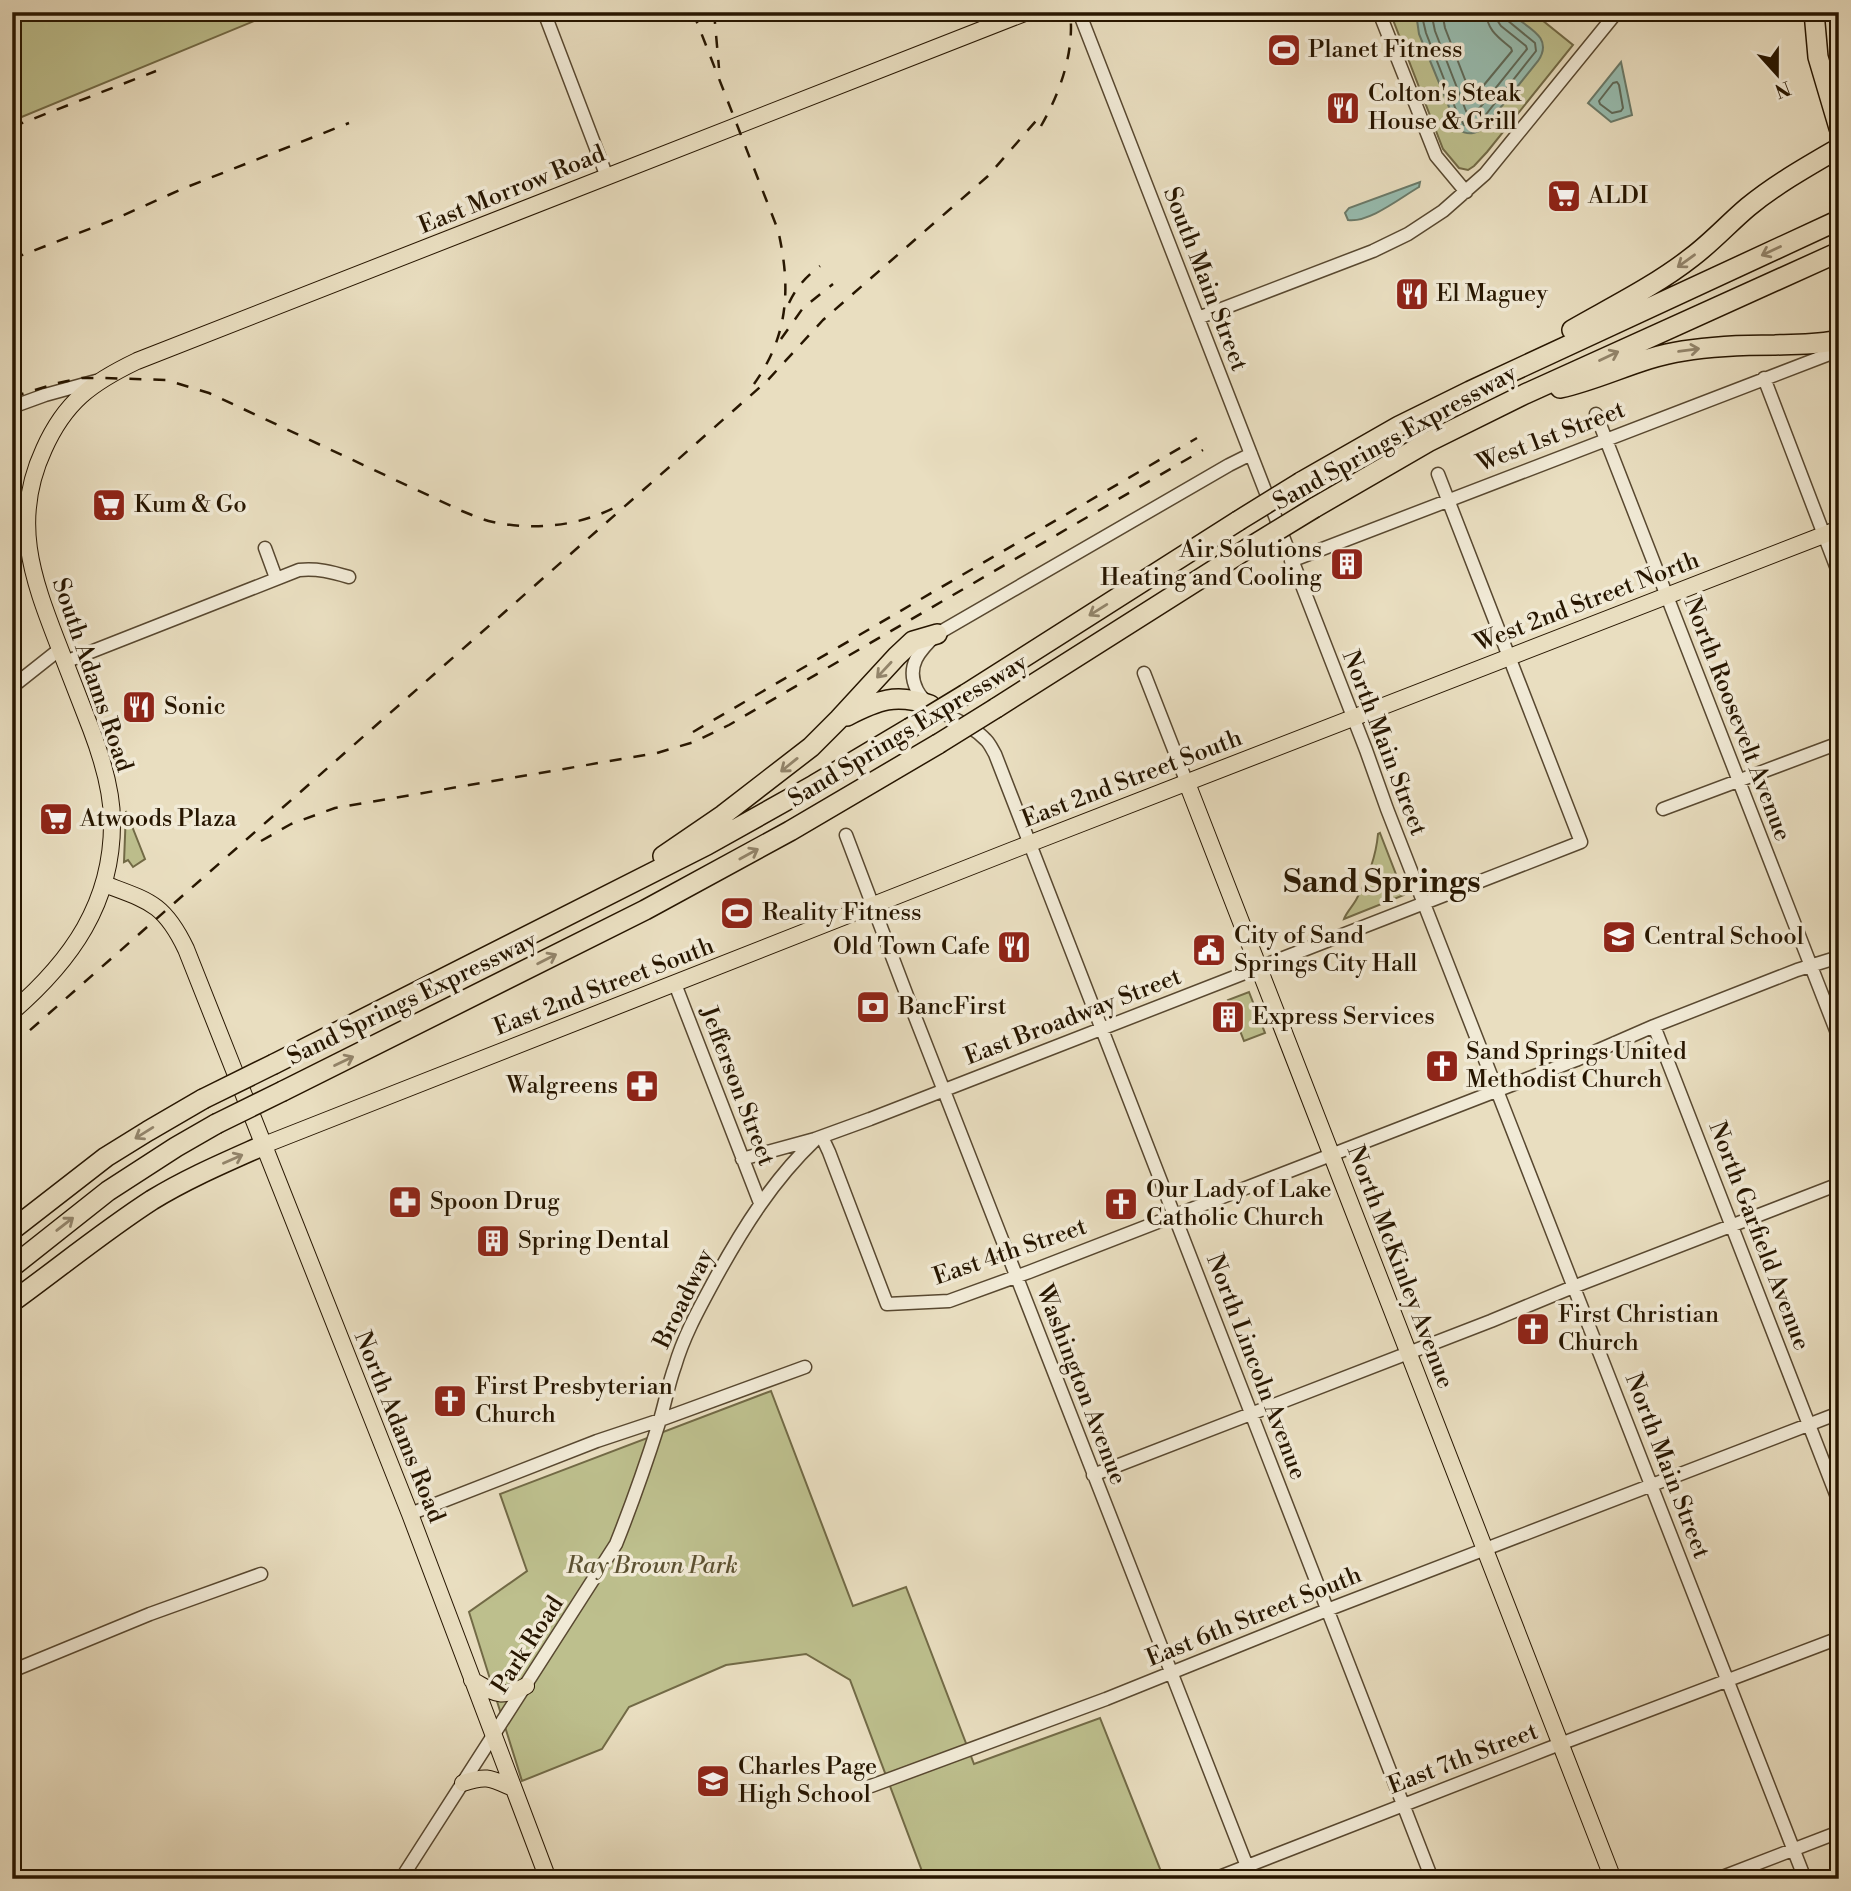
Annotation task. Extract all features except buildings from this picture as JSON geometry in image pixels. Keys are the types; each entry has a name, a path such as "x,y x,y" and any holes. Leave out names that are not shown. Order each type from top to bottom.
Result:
{"highway":[{"path":"1814,12 1818,57 1839,128"},
{"path":"1399,426 1632,297 1692,257 1772,188 1839,148"},
{"name":"Sand Springs Expressway","path":"12,1230 106,1157 203,1099 599,901 814,785 966,694 1238,520 1399,426 1637,312 1836,221"},
{"name":"Sand Springs Expressway","path":"12,1267 108,1191 176,1147 216,1124 645,910 790,831 938,744 1314,508 1428,442 1525,394 1839,252"},
{"path":"1525,394 1577,384 1680,351 1743,345 1811,344 1833,347"},
{"path":"599,901 775,776 811,747 913,641 937,634"},
{"path":"839,719 889,699 913,699 930,705"},
{"path":"12,1302 153,1199 183,1182 264,1145"}],"main road":[{"name":"East Morrow Road","path":"99,380 137,360 1027,12"},
{"name":"South Adams Road","path":"12,1012 51,975 76,944 92,916 109,863 112,835 110,798 100,756 35,581 27,533 29,497 37,463 52,431 80,396 99,380"},
{"name":"West 2nd Street North","path":"1353,719 1831,532"},
{"name":"East 2nd Street South","path":"264,1145 1353,719"},
{"name":"North McKinley Avenue","path":"1186,783 1613,1879"},
{"name":"North Adams Road","path":"104,884 149,901 168,918 178,933 410,1514 548,1879"},
{"path":"472,1680 499,1694 510,1694 526,1686"},
{"path":"463,1783 486,1777 513,1788"}],"street":[{"path":"544,12 607,177"},
{"name":"South Main Street","path":"1079,12 1291,561"},
{"path":"1379,12 1436,156 1466,192"},
{"path":"1198,318 1390,243 1424,225 1485,174 1617,12"},
{"name":"West 1st Street","path":"1291,561 1764,378 1833,347"},
{"path":"1764,378 1831,532 1839,574"},
{"name":"East Morrow Road","path":"12,407 99,380"},
{"name":"North Roosevelt Avenue","path":"1596,414 1839,1038"},
{"path":"930,705 915,686 913,668 922,648 937,634 1251,454"},
{"path":"1438,474 1510,657"},
{"name":"South Adams Road","path":"12,502 27,533"},
{"path":"265,548 276,578"},
{"name":"North Main Street","path":"1291,561 1805,1879"},
{"path":"12,687 63,655 299,570 312,568 349,577"},
{"name":"East Broadway Street","path":"760,1203 787,1168 818,1138 1581,842 1510,657"},
{"name":"North McKinley Avenue","path":"1144,673 1186,783"},
{"name":"North Lincoln Avenue","path":"930,705 976,732 987,741 995,754 1432,1879"},
{"path":"1663,809 1839,743"},
{"name":"Washington Avenue","path":"846,835 1249,1873"},
{"name":"East 4th Street","path":"818,1138 887,1304 948,1301 1576,1060 1797,970 1839,957"},
{"name":"Jefferson Street","path":"675,984 760,1203"},
{"name":"North Garfield Avenue","path":"1654,1026 1839,1502"},
{"path":"742,1160 818,1138"},
{"path":"1093,1475 1839,1184"},
{"name":"Broadway","path":"660,1420 675,1365 688,1332 723,1264 760,1203"},
{"path":"410,1514 597,1441 805,1367"},
{"name":"East 6th Street South","path":"871,1786 1017,1734 1327,1610 1839,1413"},
{"name":"Park Road","path":"401,1879 617,1544 660,1420"},
{"path":"12,1673 150,1614 261,1574"},
{"name":"East 7th Street","path":"1214,1879 1249,1873 1403,1805 1839,1638"},
{"path":"1717,1879 1839,1832"}],"green space":[{"path":"12,12 276,12 12,121"},
{"path":"1390,12 1532,12 1573,45 1487,152 1468,170 1459,168 1443,149"},
{"path":"126,811 145,859 133,867 128,860 124,862"},
{"path":"1380,833 1404,895 1344,919 1367,876"},
{"path":"1249,992 1265,1033 1244,1041 1228,1000"},
{"name":"Ray Brown Park","path":"771,1391 853,1606 906,1587 974,1764 1100,1718 1164,1879 925,1879 850,1680 806,1654 726,1665 629,1707 602,1749 522,1781 469,1612 527,1571 500,1494"}],"water":[{"path":"1414,12 1509,12 1541,38 1543,45 1538,61 1485,127 1472,133 1458,129 1419,34"},
{"path":"1621,62 1632,115 1611,122 1588,103"},
{"path":"1420,182 1419,187 1384,209 1365,218 1348,220 1345,213 1349,208"}],"railway":[{"path":"693,12 778,230 782,251 785,271 784,310 774,347 754,384"},
{"path":"714,12 719,68"},
{"path":"1041,126 1054,100 1068,57 1070,12"},
{"path":"12,127 156,71"},
{"path":"12,1046 767,381 823,320 988,176 1042,114"},
{"path":"12,259 349,123"},
{"path":"789,303 802,282 820,266"},
{"path":"781,339 803,308 833,284"},
{"path":"12,397 82,378 166,380 209,393 462,511 489,521 525,526 557,525 588,518 618,506"},
{"path":"693,732 1197,438"},
{"path":"261,841 291,824 335,808 657,753 694,742 729,725 1203,450"}],"place":[{"name":"Planet Fitness","path":"1284,50"},
{"name":"Colton's Steak House & Grill","path":"1343,108"},
{"name":"ALDI","path":"1564,196"},
{"name":"El Maguey","path":"1412,294"},
{"name":"Kum & Go","path":"109,505"},
{"name":"Air Solutions Heating and Cooling","path":"1347,564"},
{"name":"Sonic","path":"139,707"},
{"name":"Atwoods Plaza","path":"56,819"},
{"name":"Reality Fitness","path":"737,913"},
{"name":"Central School","path":"1619,937"},
{"name":"Old Town Cafe","path":"1014,947"},
{"name":"City of Sand Springs City Hall","path":"1209,950"},
{"name":"BancFirst","path":"873,1007"},
{"name":"Express Services","path":"1228,1017"},
{"name":"Sand Springs United Methodist Church","path":"1442,1066"},
{"name":"Walgreens","path":"642,1086"},
{"name":"Spoon Drug","path":"405,1202"},
{"name":"Our Lady of Lake Catholic Church","path":"1121,1204"},
{"name":"Spring Dental","path":"493,1241"},
{"name":"First Christian Church","path":"1533,1329"},
{"name":"First Presbyterian Church","path":"450,1401"},
{"name":"Charles Page High School","path":"713,1781"}],"district":[{"name":"Sand Springs","path":"1382,882"}]}
